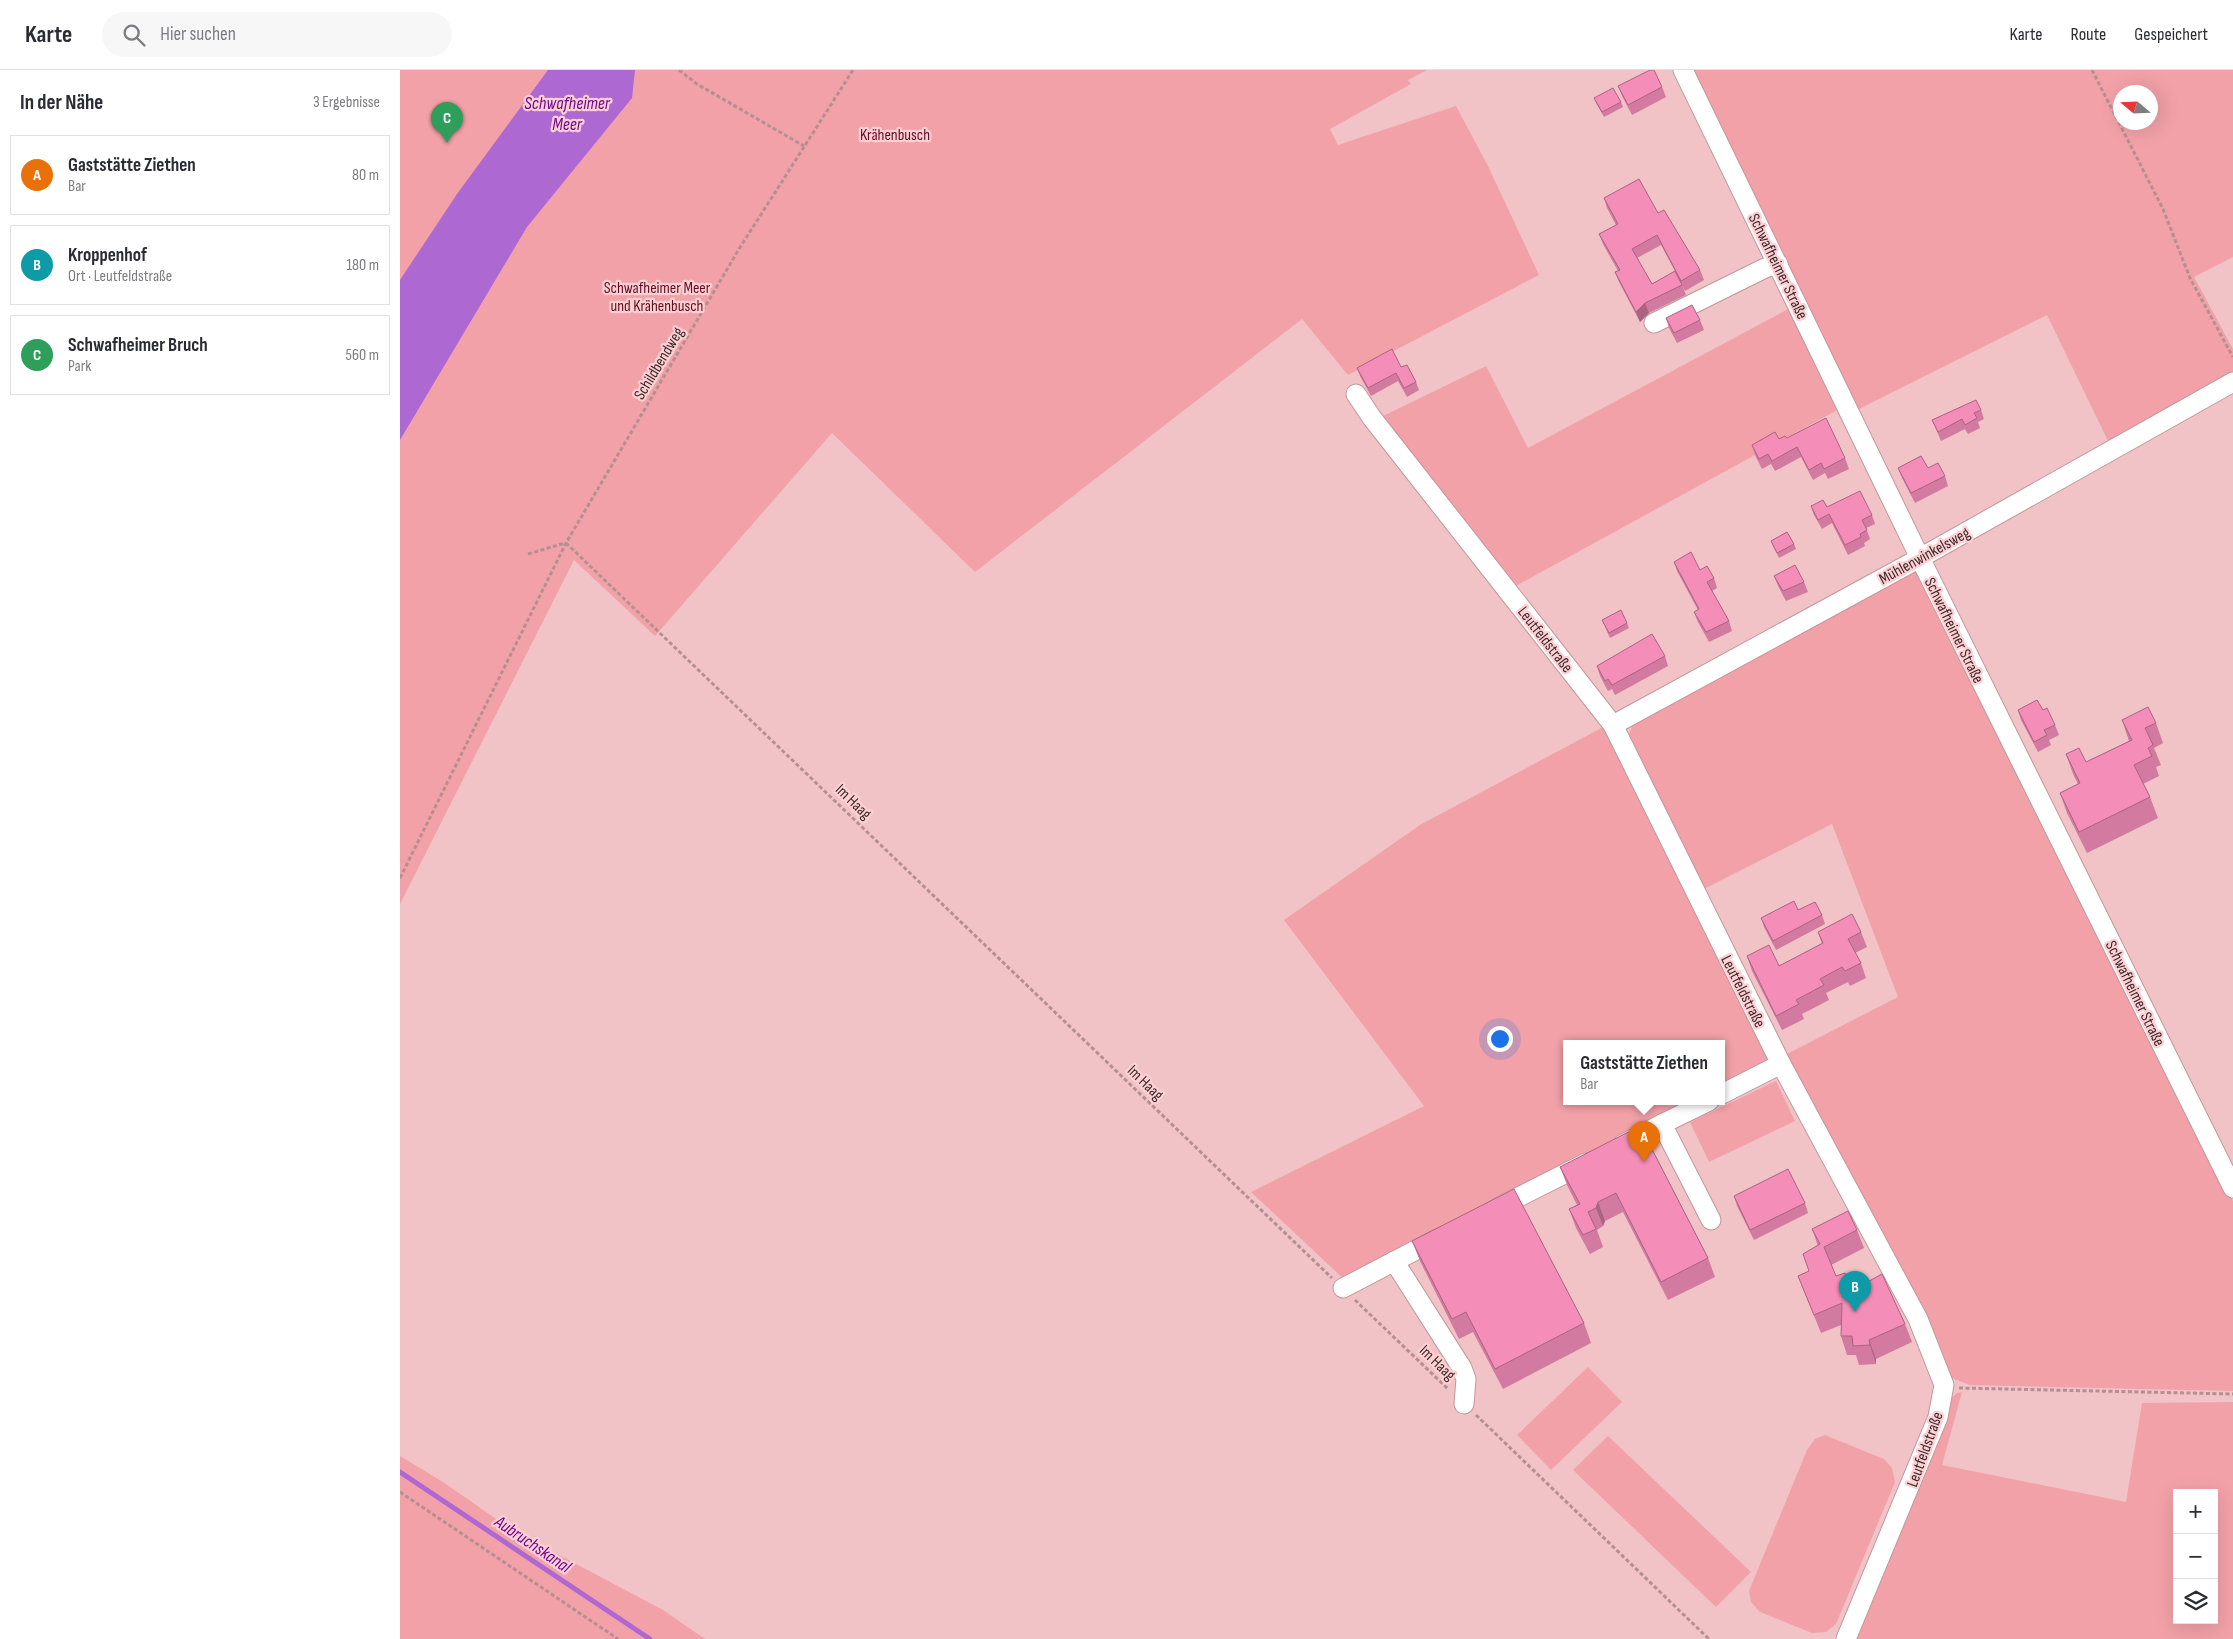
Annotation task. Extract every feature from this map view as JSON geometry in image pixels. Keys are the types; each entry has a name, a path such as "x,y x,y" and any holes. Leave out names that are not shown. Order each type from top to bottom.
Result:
{"street":[{"name":"Schwafheimer Straße","path":"1683,70 1920,558 2233,1188"},
{"path":"1654,323 1765,268 1778,264"},
{"name":"Mühlenwinkelsweg","path":"1613,725 1920,558 2233,382"},
{"name":"Leutfeldstraße","path":"1356,394 1372,418 1613,725 1781,1064 1918,1319 1944,1385 1938,1417 1846,1639"},
{"path":"1725,1092 1781,1064"},
{"path":"1483,1215 1701,1105"},
{"path":"1662,1124 1711,1220"},
{"path":"1343,1288 1451,1232"},
{"path":"1394,1261 1462,1368 1466,1379 1464,1404"}],"path":[{"path":"678,70 697,84 804,146"},
{"name":"Schildbendweg","path":"400,878 566,543 739,249 853,70"},
{"path":"2092,70 2163,209 2190,278 2233,357"},
{"path":"528,554 566,543"},
{"name":"Im Haag","path":"566,543 1709,1639"},
{"path":"1944,1385 1979,1389 2233,1394"},
{"path":"400,1492 618,1639"}],"green space":[{"name":"Schwafheimer Meer und Krähenbusch","path":"400,70 1427,70 1408,80 1411,84 1330,129 1338,145 1456,106 1488,166 1539,275 1348,375 1302,319 975,572 832,433 655,636 574,560 400,904"},
{"path":"1693,70 2233,70 2233,257 2194,277 2233,349 2233,374 2110,445 2047,315 1855,411"},
{"path":"1792,307 1841,408 1512,588 1381,417 1486,366 1528,448"},
{"path":"1919,570 2083,894 2233,1201 2233,1391 1970,1385 1951,1378 1935,1342 1783,1056 1898,997 1832,824 1700,891 1627,741 1633,723 1909,572"},
{"path":"1605,726 1771,1064 1725,1086 1725,1040 1563,1040 1563,1105 1686,1105 1346,1281 1251,1192 1424,1106 1284,920 1420,825"},
{"path":"1776,1081 1795,1121 1709,1162 1690,1122"},
{"path":"1588,1367 1622,1402 1551,1470 1517,1435"},
{"path":"1962,1392 1942,1465 2126,1502 2142,1403 2233,1402 2233,1639 1853,1639 1947,1402 1957,1393"},
{"path":"1825,1435 1884,1459 1892,1468 1895,1482 1836,1624 1826,1632 1812,1633 1760,1612 1751,1602 1749,1591 1807,1450 1815,1439"},
{"path":"1608,1436 1751,1572 1716,1607 1573,1470"},
{"path":"400,1456 443,1482 512,1530 663,1610 705,1639 400,1639"}],"water":[{"name":"Schwafheimer Meer","path":"548,70 635,70 632,98 527,227 400,440 400,280 457,194"}],"building":[{"path":"1650,70 1654,70 1662,87 1628,105 1618,86"},
{"path":"1613,88 1621,102 1602,112 1594,98"},
{"path":"1639,179 1658,213 1664,210 1700,270 1681,281 1657,235 1632,249 1652,284 1675,271 1682,285 1645,303 1636,312 1615,272 1620,270 1599,234 1618,224 1604,198"},
{"path":"1692,305 1700,320 1674,333 1666,318"},
{"path":"1392,349 1401,367 1407,365 1416,382 1404,388 1396,373 1368,388 1357,368"},
{"path":"1976,400 1981,410 1974,413 1977,418 1965,425 1962,419 1938,432 1932,420"},
{"path":"1826,418 1845,458 1824,469 1821,463 1809,470 1797,447 1772,461 1768,454 1759,459 1752,445 1775,432 1779,439 1785,436 1787,438"},
{"path":"1921,456 1928,468 1938,463 1945,476 1911,493 1898,468"},
{"path":"1860,491 1872,515 1862,520 1867,530 1860,534 1861,537 1845,545 1829,514 1818,520 1811,506 1823,500 1827,507"},
{"path":"1787,532 1794,544 1777,553 1771,541"},
{"path":"1691,552 1700,570 1707,566 1714,578 1707,582 1729,621 1706,632 1694,612 1699,609 1674,562"},
{"path":"1795,565 1804,582 1783,591 1774,576"},
{"path":"1621,610 1627,623 1609,633 1602,620"},
{"path":"1652,634 1665,656 1612,685 1608,679 1605,681 1597,666"},
{"path":"2037,700 2043,710 2047,708 2055,725 2044,730 2047,735 2034,742 2018,710"},
{"path":"2148,707 2156,723 2145,728 2153,745 2148,748 2152,756 2134,765 2150,797 2079,832 2060,793 2080,783 2066,754 2079,748 2086,762 2132,740 2122,720"},
{"path":"1794,901 1798,910 1815,902 1822,915 1773,941 1761,918"},
{"path":"1852,914 1861,932 1848,939 1861,963 1845,971 1842,967 1820,979 1824,985 1796,1000 1799,1004 1776,1016 1747,956 1769,945 1779,966 1823,943 1818,932"},
{"path":"1640,1126 1708,1258 1661,1282 1616,1193 1598,1202 1596,1208 1588,1212 1596,1229 1583,1235 1569,1209 1580,1204 1560,1167"},
{"path":"1788,1169 1805,1203 1750,1230 1734,1196"},
{"path":"1514,1189 1584,1323 1495,1369 1466,1312 1452,1319 1412,1241"},
{"path":"1848,1211 1857,1230 1824,1247 1836,1276 1845,1273 1846,1277 1856,1273 1862,1285 1882,1274 1905,1324 1869,1340 1870,1345 1853,1346 1852,1336 1841,1336 1842,1303 1814,1315 1798,1276 1809,1271 1803,1254 1820,1244 1812,1229"}],"waterway":[{"name":"Aubruchskanal","path":"400,1472 650,1639"}],"place":[{"name":"Schwafheimer Bruch","path":"447,143"},
{"name":"Gaststätte Ziethen","path":"1644,1162"},
{"name":"Kroppenhof","path":"1855,1312"}],"park label":[{"name":"Krähenbusch","path":"895,134"}]}
